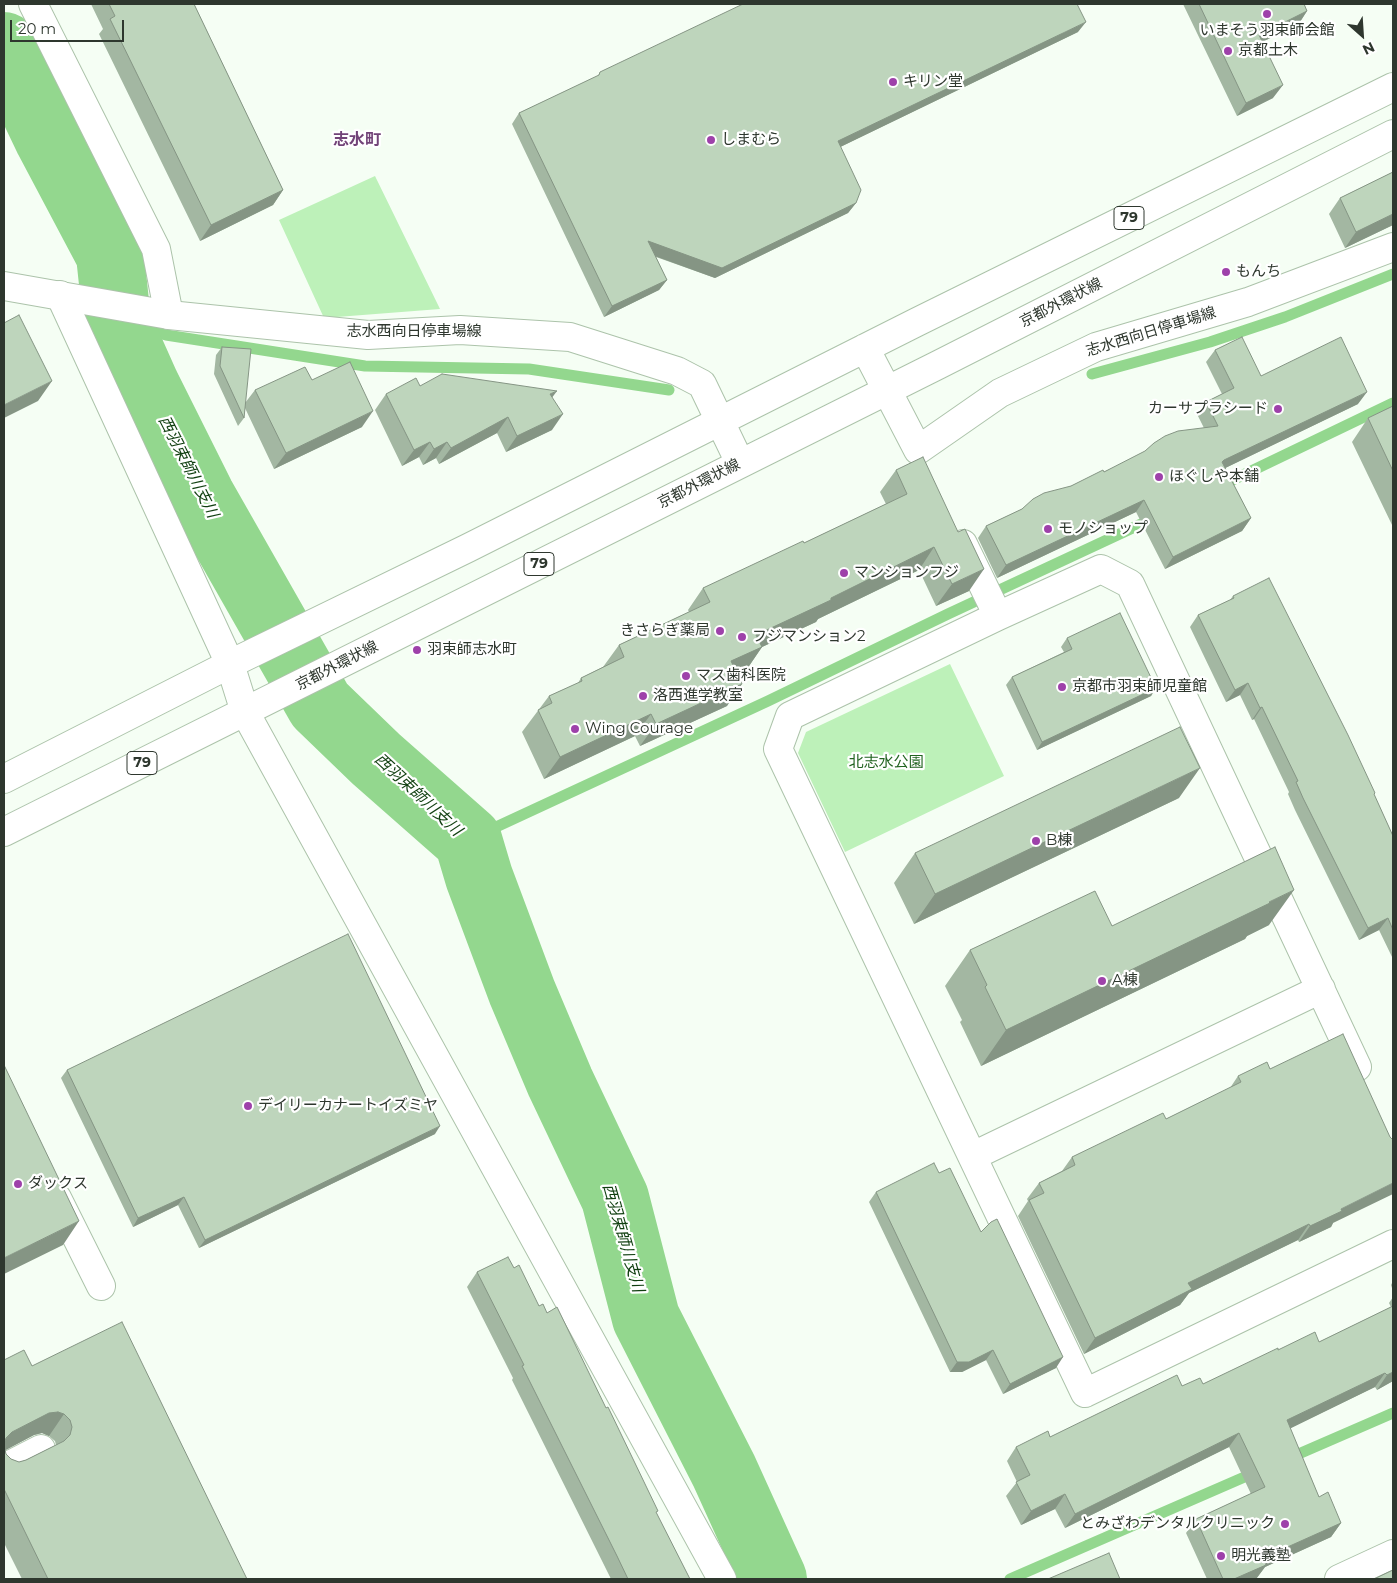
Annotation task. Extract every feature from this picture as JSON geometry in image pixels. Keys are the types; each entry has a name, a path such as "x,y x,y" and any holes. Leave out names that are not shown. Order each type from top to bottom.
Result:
{"main road":[{"path":"33,4 156,249 169,315"},
{"name":"79","path":"4,778 1393,87"},
{"name":"京都外環状線","path":"4,832 280,695 740,462 886,391 1393,134"},
{"name":"志水西向日停車場線","path":"865,348 923,461 1000,393 1096,347 1248,302 1393,248"},
{"name":"志水西向日停車場線","path":"4,286 169,315 368,335 460,330 570,337 677,371 702,384 740,462"},
{"path":"60,295 230,664 245,712 722,1579"},
{"path":"953,522 996,612"},
{"path":"1369,1093 1130,584 1101,569 996,612 790,716 778,749 1085,1393 1393,1244"},
{"path":"973,1156 1321,989"},
{"path":"46,1176 101,1286"},
{"path":"4,1468 41,1449"},
{"path":"1339,1579 1393,1554"}],"green space":[{"path":"375,176 440,309 324,318 279,220"},
{"name":"北志水公園","path":"950,664 1004,776 845,852 798,753 806,732"}],"building":[{"path":"109,4 194,4 283,190 211,225 110,19 115,16"},
{"path":"743,4 1077,4 1086,22 838,141 861,190 856,203 722,268 648,241 667,280 612,306 519,113"},
{"path":"1199,4 1304,4 1307,11 1259,35 1283,85 1246,103"},
{"path":"1393,172 1393,214 1356,232 1340,198"},
{"path":"19,315 52,381 4,405 4,323"},
{"path":"1242,337 1261,376 1341,337 1367,392 1224,460 1222,462 1251,518 1173,557 1144,500 1006,565 986,526 1022,509 1033,499 1044,493 1071,486 1103,470 1104,472 1145,451 1165,436 1178,431 1218,426 1206,402 1234,388 1215,350"},
{"path":"222,347 251,349 244,418 220,366"},
{"path":"350,362 373,411 286,453 255,390 305,367 312,380"},
{"path":"442,374 557,391 550,394 563,414 517,436 508,417 451,448 447,442 434,449 430,442 414,450 386,394 416,378 420,386"},
{"path":"1393,406 1393,471 1368,418"},
{"path":"923,457 958,532 965,529 984,569 952,584 934,547 831,598 831,600 756,635 762,647 731,661 742,684 656,724 651,714 560,757 538,710 552,703 549,696 582,681 581,678 624,657 619,645 710,602 703,588 907,494 896,470"},
{"path":"1269,578 1348,735 1393,836 1393,930 1388,918 1368,928 1303,798 1296,782 1298,781 1262,707 1260,708 1248,683 1235,690 1198,615 1234,598 1233,596"},
{"path":"1120,613 1156,688 1042,742 1012,677 1072,649 1067,638"},
{"path":"1180,727 1200,768 935,894 915,853"},
{"path":"1275,847 1294,890 1006,1030 985,987 987,985 970,950 1095,891 1112,926"},
{"name":"デイリーカナートイズミヤ","path":"348,934 440,1126 205,1240 184,1197 138,1218 67,1070"},
{"path":"1343,1034 1393,1140 1393,1183 1341,1209 1342,1211 1310,1226 1309,1224 1188,1283 1192,1289 1095,1338 1029,1200 1044,1193 1039,1183 1075,1165 1072,1157 1163,1113 1166,1119 1241,1082 1238,1076 1267,1062 1270,1069"},
{"path":"4,1065 79,1221 4,1258"},
{"path":"934,1163 939,1173 950,1168 981,1232 997,1219 1063,1357 1010,1384 993,1350 969,1362 957,1362 876,1192"},
{"path":"508,1257 514,1268 519,1265 539,1306 543,1304 547,1313 557,1307 606,1408 608,1407 658,1511 656,1512 690,1579 628,1579 477,1272"},
{"path":"1393,1306 1393,1372 1387,1375 1385,1373 1287,1420 1319,1497 1328,1492 1341,1523 1263,1558 1266,1565 1234,1579 1223,1579 1196,1519 1265,1487 1239,1433 1075,1514 1065,1494 1031,1511 1016,1482 1030,1475 1016,1447 1048,1431 1050,1437 1177,1375 1182,1386 1200,1378 1203,1384 1315,1332 1319,1342"},
{"path":"122,1322 247,1579 48,1579 4,1489 4,1445 4,1360 24,1350 32,1366","holes":["58,1412 64,1414 70,1420 72,1427 70,1435 64,1441 19,1462 11,1459 6,1454 4,1445 6,1438 12,1432 49,1413"]},
{"path":"1109,1553 1120,1579 1048,1579"},
{"path":"1393,1570 1393,1579 1374,1579"}],"waterway":[{"name":"西羽束師川支川","path":"4,46 48,138 110,255 117,321 146,386 201,496 320,705 376,759 468,840 479,877 522,992 560,1082 615,1198 646,1318 724,1471 773,1579"},
{"path":"1092,374 1210,342 1285,317 1393,274"},
{"path":"117,321 166,335 365,366 529,369 669,390"},
{"path":"1218,487 1393,403"},
{"path":"468,840 768,701 948,614 1154,518"},
{"path":"1287,1459 1393,1413"},
{"path":"1010,1579 1256,1472"}],"place":[{"name":"いまそう羽束師会館","path":"1267,14"},
{"name":"京都土木","path":"1228,51"},
{"name":"キリン堂","path":"893,82"},
{"name":"しまむら","path":"711,140"},
{"name":"もんち","path":"1226,272"},
{"name":"カーサプラシード","path":"1278,409"},
{"name":"ほぐしや本舗","path":"1159,477"},
{"name":"モノショップ","path":"1048,529"},
{"name":"マンションフジ","path":"844,573"},
{"name":"きさらぎ薬局","path":"720,631"},
{"name":"フジマンション2","path":"742,637"},
{"name":"羽束師志水町","path":"417,650"},
{"name":"マス歯科医院","path":"686,676"},
{"name":"京都市羽束師児童館","path":"1062,687"},
{"name":"洛西進学教室","path":"643,696"},
{"name":"Wing Courage","path":"575,729"},
{"name":"B棟","path":"1036,841"},
{"name":"A棟","path":"1102,981"},
{"name":"デイリーカナートイズミヤ","path":"248,1106"},
{"name":"ダックス","path":"18,1184"},
{"name":"とみざわデンタルクリニック","path":"1285,1524"},
{"name":"明光義塾","path":"1221,1556"}],"district":[{"name":"志水町","path":"357,140"}]}
